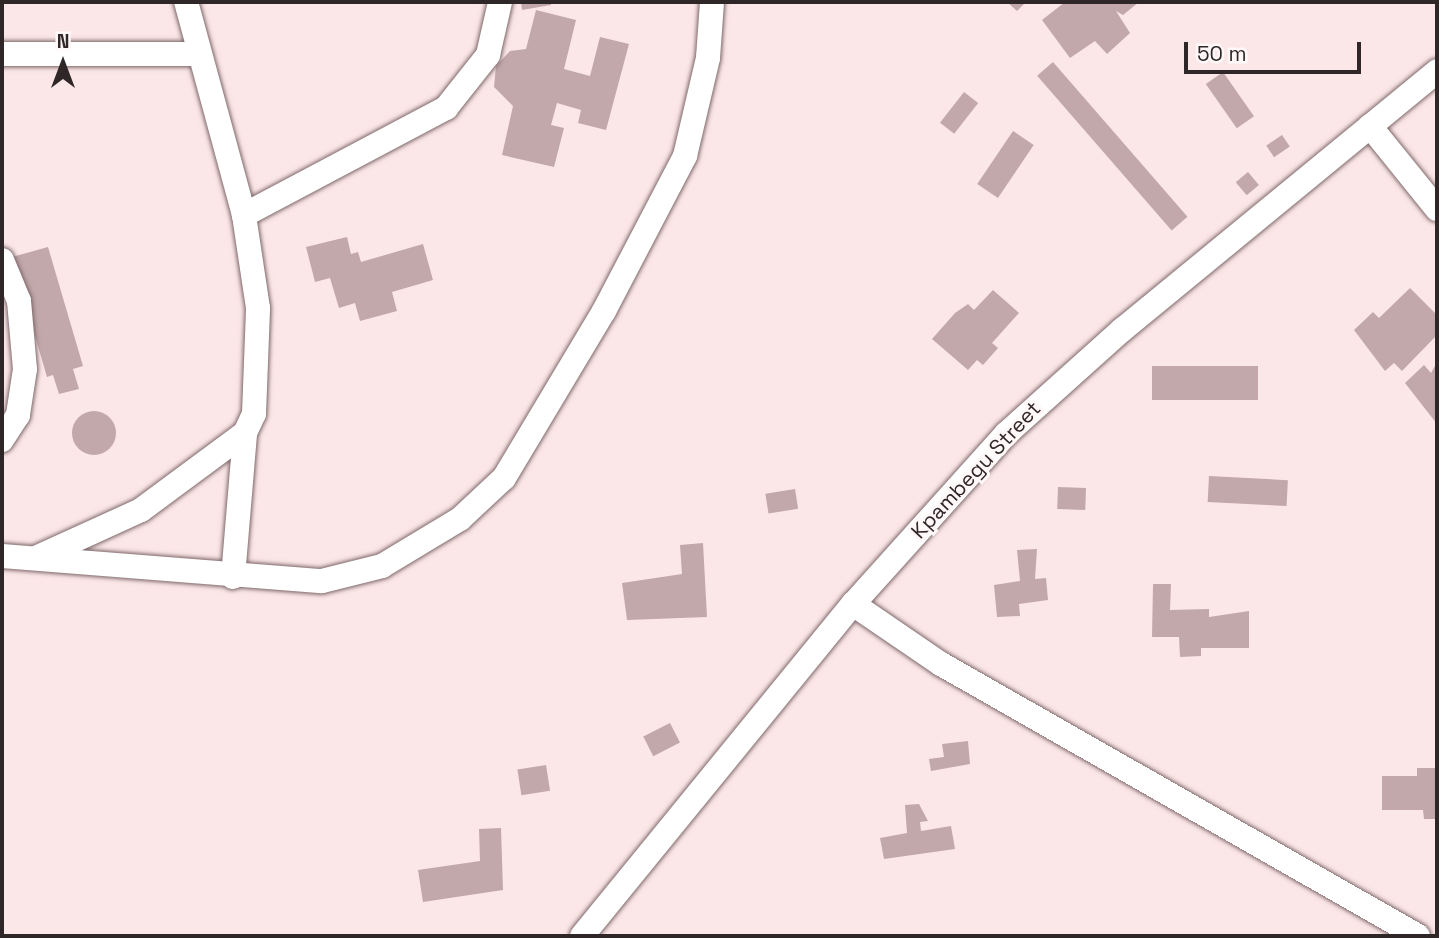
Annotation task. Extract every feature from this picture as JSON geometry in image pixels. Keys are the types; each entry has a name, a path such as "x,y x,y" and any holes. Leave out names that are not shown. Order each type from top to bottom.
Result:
{"street":[{"path":"186,2 244,215 258,308 258,397 245,433 233,578"},
{"path":"244,215 446,108 488,55 500,2"},
{"path":"2,556 233,578 322,581 382,566 460,519 504,478 604,311 685,156 708,58 712,2"},
{"path":"2,54 199,54"},
{"name":"Kpambegu Street","path":"582,936 853,604 1044,396 1437,71"},
{"path":"1370,126 1437,209"},
{"path":"2,260 19,301 24,369 18,415 2,440"},
{"path":"31,559 141,510 245,433"},
{"path":"853,604 942,664 1418,936"}],"building":[{"path":"521,2 551,2 551,5 522,10"},
{"path":"1007,2 1026,2 1017,11"},
{"path":"1065,2 1139,2 1123,15 1116,11 1130,33 1107,54 1095,41 1070,58 1042,20"},
{"path":"536,10 576,20 564,69 590,76 600,37 629,44 606,130 578,123 581,110 557,103 551,125 564,128 554,167 502,155 513,106 494,87 496,66 510,51 526,49"},
{"path":"1053,62 1187,217 1172,230 1037,76"},
{"path":"1223,72 1254,116 1237,128 1206,84"},
{"path":"964,92 978,103 954,134 940,123"},
{"path":"1013,131 1034,145 998,198 977,184"},
{"path":"1282,135 1290,147 1274,157 1266,146"},
{"path":"1248,172 1259,185 1247,195 1236,182"},
{"path":"347,237 351,254 358,252 361,262 423,244 433,280 392,292 397,311 360,321 355,303 339,308 330,278 315,282 306,247"},
{"path":"48,247 83,366 73,369 79,389 59,394 53,375 47,377 12,257"},
{"path":"1410,288 1437,315 1437,335 1402,371 1394,363 1385,371 1354,330 1373,312 1379,318"},
{"path":"993,290 1019,313 992,343 998,348 983,365 977,360 968,370 932,339 955,313 968,304 974,310"},
{"path":"1437,362 1437,424 1405,383 1424,365 1431,373"},
{"path":"1152,366 1258,366 1258,400 1152,400"},
{"path":"94,411 110,417 116,433 110,449 94,455 78,449 72,433 78,417"},
{"path":"1209,476 1288,480 1287,506 1208,502"},
{"path":"1058,487 1086,488 1085,510 1057,509"},
{"path":"795,489 798,509 768,513 765,494"},
{"path":"703,543 707,617 627,620 622,583 682,574 680,545"},
{"path":"1037,549 1035,579 1046,578 1048,600 1019,604 1020,616 997,617 994,585 1020,581 1017,550"},
{"path":"1153,584 1171,584 1170,610 1209,609 1209,617 1249,611 1249,648 1201,648 1201,656 1180,657 1179,637 1152,637"},
{"path":"670,723 680,743 653,756 643,737"},
{"path":"968,741 970,764 931,771 929,759 944,757 942,744"},
{"path":"546,765 550,791 521,795 517,770"},
{"path":"1417,768 1437,768 1437,819 1424,819 1423,810 1382,810 1382,776 1417,776"},
{"path":"919,804 928,821 920,822 921,831 951,826 955,849 884,859 880,838 907,833 905,805"},
{"path":"501,828 503,890 423,902 418,870 480,861 479,829"}]}
